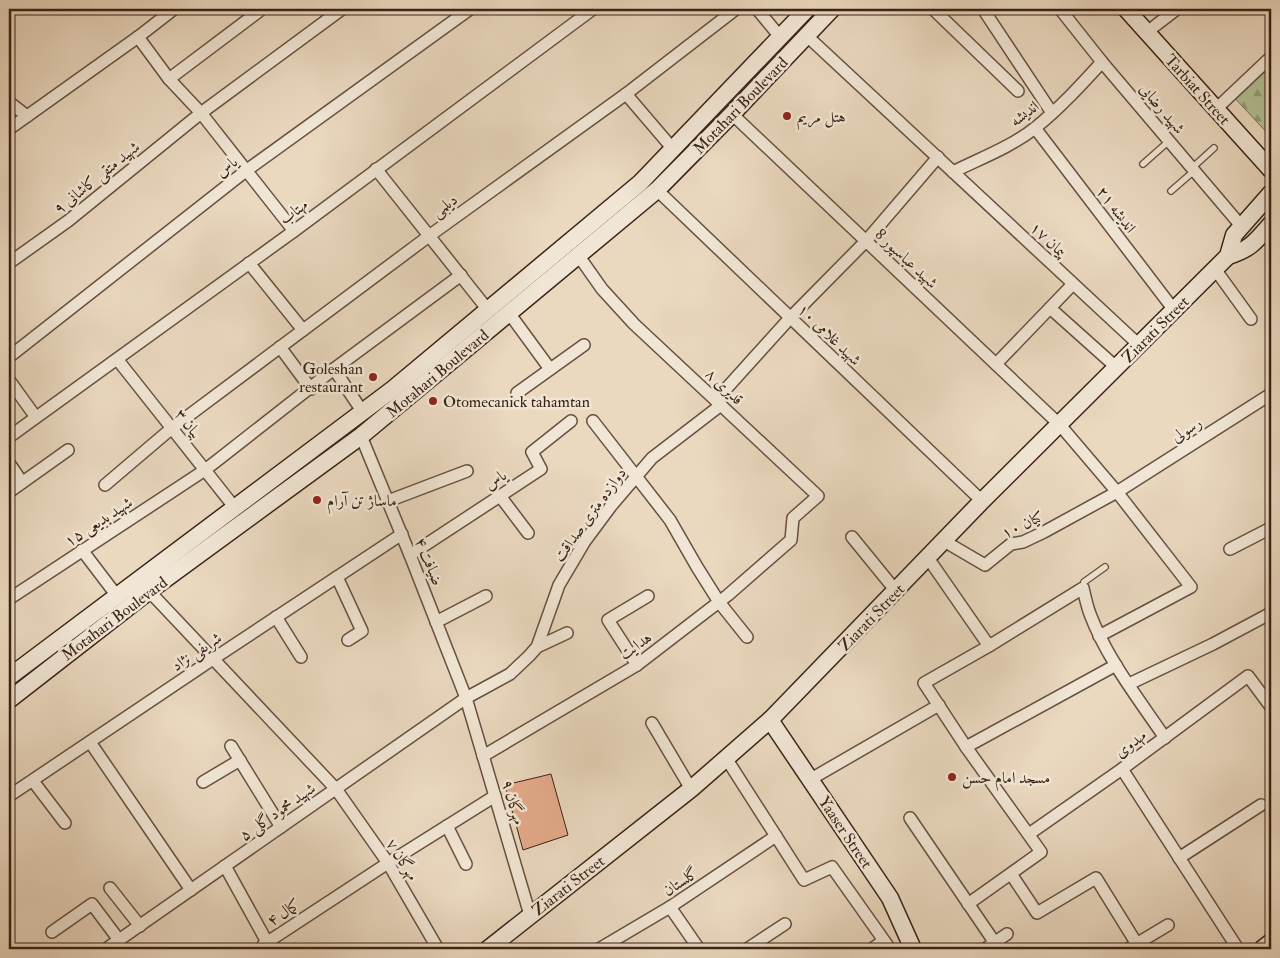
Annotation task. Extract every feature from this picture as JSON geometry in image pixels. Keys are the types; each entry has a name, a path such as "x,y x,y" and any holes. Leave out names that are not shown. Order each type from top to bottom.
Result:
{"main road":[{"name":"Motahari Boulevard","path":"9,700 149,591 361,436 488,310 640,184 807,9"},
{"name":"Motahari Boulevard","path":"9,677 362,411 415,381 509,313 657,190 832,9"},
{"name":"Tarbiat Street","path":"1126,9 1271,170"},
{"name":"Ziarati Street","path":"1228,256 1234,235 1271,194"},
{"name":"Ziarati Street","path":"490,949 530,915 691,789 770,720 982,501 1060,425 1138,344 1228,256 1243,251 1255,242 1271,224"},
{"name":"Yaaser Street","path":"770,720 890,898 913,949"},
{"path":"1262,949 1271,942"}],"street":[{"path":"9,129 174,9"},
{"path":"170,79 262,9"},
{"name":"شهید متقی کاشانی ۹","path":"9,263 68,221 201,113 342,9"},
{"name":"یاس","path":"9,357 247,170 470,9"},
{"name":"مهتاب","path":"9,436 294,231 594,9"},
{"name":"دیلمی","path":"105,485 172,428 429,236 626,94 736,9"},
{"path":"757,9 781,38"},
{"path":"933,9 1018,91"},
{"path":"983,9 1052,113"},
{"name":"شهید رضایی","path":"1060,9 1102,62 1242,227"},
{"path":"1147,32 1177,9"},
{"name":"پیمان ۱۷","path":"807,36 1138,344"},
{"path":"138,37 170,79 201,113 247,170 294,231"},
{"path":"1216,109 1271,57"},
{"name":"اندیشه","path":"953,172 1002,148 1034,128 1052,113 1102,62"},
{"path":"626,94 673,149"},
{"path":"9,102 27,116"},
{"name":"شهید عباسپور 8","path":"732,114 1060,425 1117,492 1191,586 1099,636"},
{"name":"اندیشه ۲۱","path":"1034,128 1174,310"},
{"name":"دوازده متری صداقت","path":"466,698 510,674 537,647 559,585 585,541 636,475 652,458 719,402 790,318 866,241 938,157"},
{"path":"376,169 488,310"},
{"name":"شهید غلامی ۱۰","path":"657,190 982,501"},
{"name":"قدیری ۸","path":"578,255 602,289 634,324 818,496 793,518 790,540"},
{"path":"249,263 303,330"},
{"path":"1215,269 1251,319"},
{"name":"شهید بدیعی ۱۵","path":"9,598 205,470 460,275"},
{"path":"996,364 1073,284"},
{"path":"1050,308 1116,367"},
{"path":"509,313 550,369"},
{"path":"517,393 584,344"},
{"path":"280,347 311,389"},
{"name":"بیان ۳","path":"117,358 235,508"},
{"path":"334,370 362,411"},
{"path":"9,380 35,416"},
{"name":"رسولی","path":"1117,492 1271,394"},
{"name":"یاس","path":"410,555 541,469 532,452 571,421"},
{"path":"593,421 670,520 720,602 748,637"},
{"name":"ضیافت ۴","path":"361,436 402,534 466,698"},
{"path":"9,492 68,450"},
{"path":"9,463 22,482"},
{"path":"388,501 466,471"},
{"name":"کیان ۱۰","path":"944,541 986,565 1011,544 1023,542 1044,532 1117,492"},
{"path":"500,496 528,533"},
{"path":"1230,549 1271,530"},
{"name":"شریفی نژاد","path":"9,796 402,534"},
{"path":"852,537 896,591"},
{"name":"هدایت","path":"484,756 637,665 720,602 790,540"},
{"path":"82,550 117,596"},
{"path":"928,558 989,646"},
{"path":"337,577 362,631 348,640"},
{"path":"968,904 1041,852 966,747 924,683 989,646 1083,588 1089,613 1099,636 1116,666 1165,738"},
{"name":"مهرگان ۷","path":"149,591 336,789 388,862 438,949"},
{"path":"436,622 486,596"},
{"path":"637,665 608,620 648,596"},
{"path":"1129,684 1213,644 1271,613"},
{"path":"276,618 301,657"},
{"path":"537,647 566,634"},
{"path":"966,747 1116,666"},
{"name":"مهدوی","path":"1029,834 1165,738 1248,676 1271,707"},
{"name":"مهرگان ۹","path":"466,698 530,915"},
{"name":"شهید محمود گلی ۵","path":"106,949 466,698"},
{"path":"811,779 938,705"},
{"path":"652,723 691,789"},
{"path":"90,742 191,890"},
{"path":"230,746 281,827"},
{"path":"726,758 804,880 832,867 886,945 872,949"},
{"path":"203,782 240,760"},
{"path":"1122,769 1238,949"},
{"path":"33,781 65,823"},
{"name":"کمال ۴","path":"225,866 266,946 388,862 495,796"},
{"path":"1179,858 1261,805"},
{"path":"910,818 968,904 990,946 1007,934"},
{"path":"447,826 466,864"},
{"name":"گلستان","path":"600,949 670,907 776,836"},
{"path":"1011,874 1037,913 1096,878 1135,948 1168,924"},
{"path":"110,888 140,926"},
{"path":"52,932 92,904 119,940"},
{"path":"670,907 700,949"},
{"path":"747,949 785,924"}],"lane":[{"path":"1143,164 1169,141"},
{"path":"1172,191 1214,148"},
{"path":"1083,588 1084,582 1105,567"}],"green space":[{"path":"1271,57 1271,137 1231,94"}],"building":[{"path":"551,774 568,835 523,850 505,785"}],"place":[{"name":"هتل مریم","path":"787,116"},
{"name":"Goleshan restaurant","path":"373,377"},
{"name":"Otomecanick tahamtan","path":"433,401"},
{"name":"ماساژ تن آرام","path":"317,500"},
{"name":"مسجد امام حسن","path":"952,777"}]}
